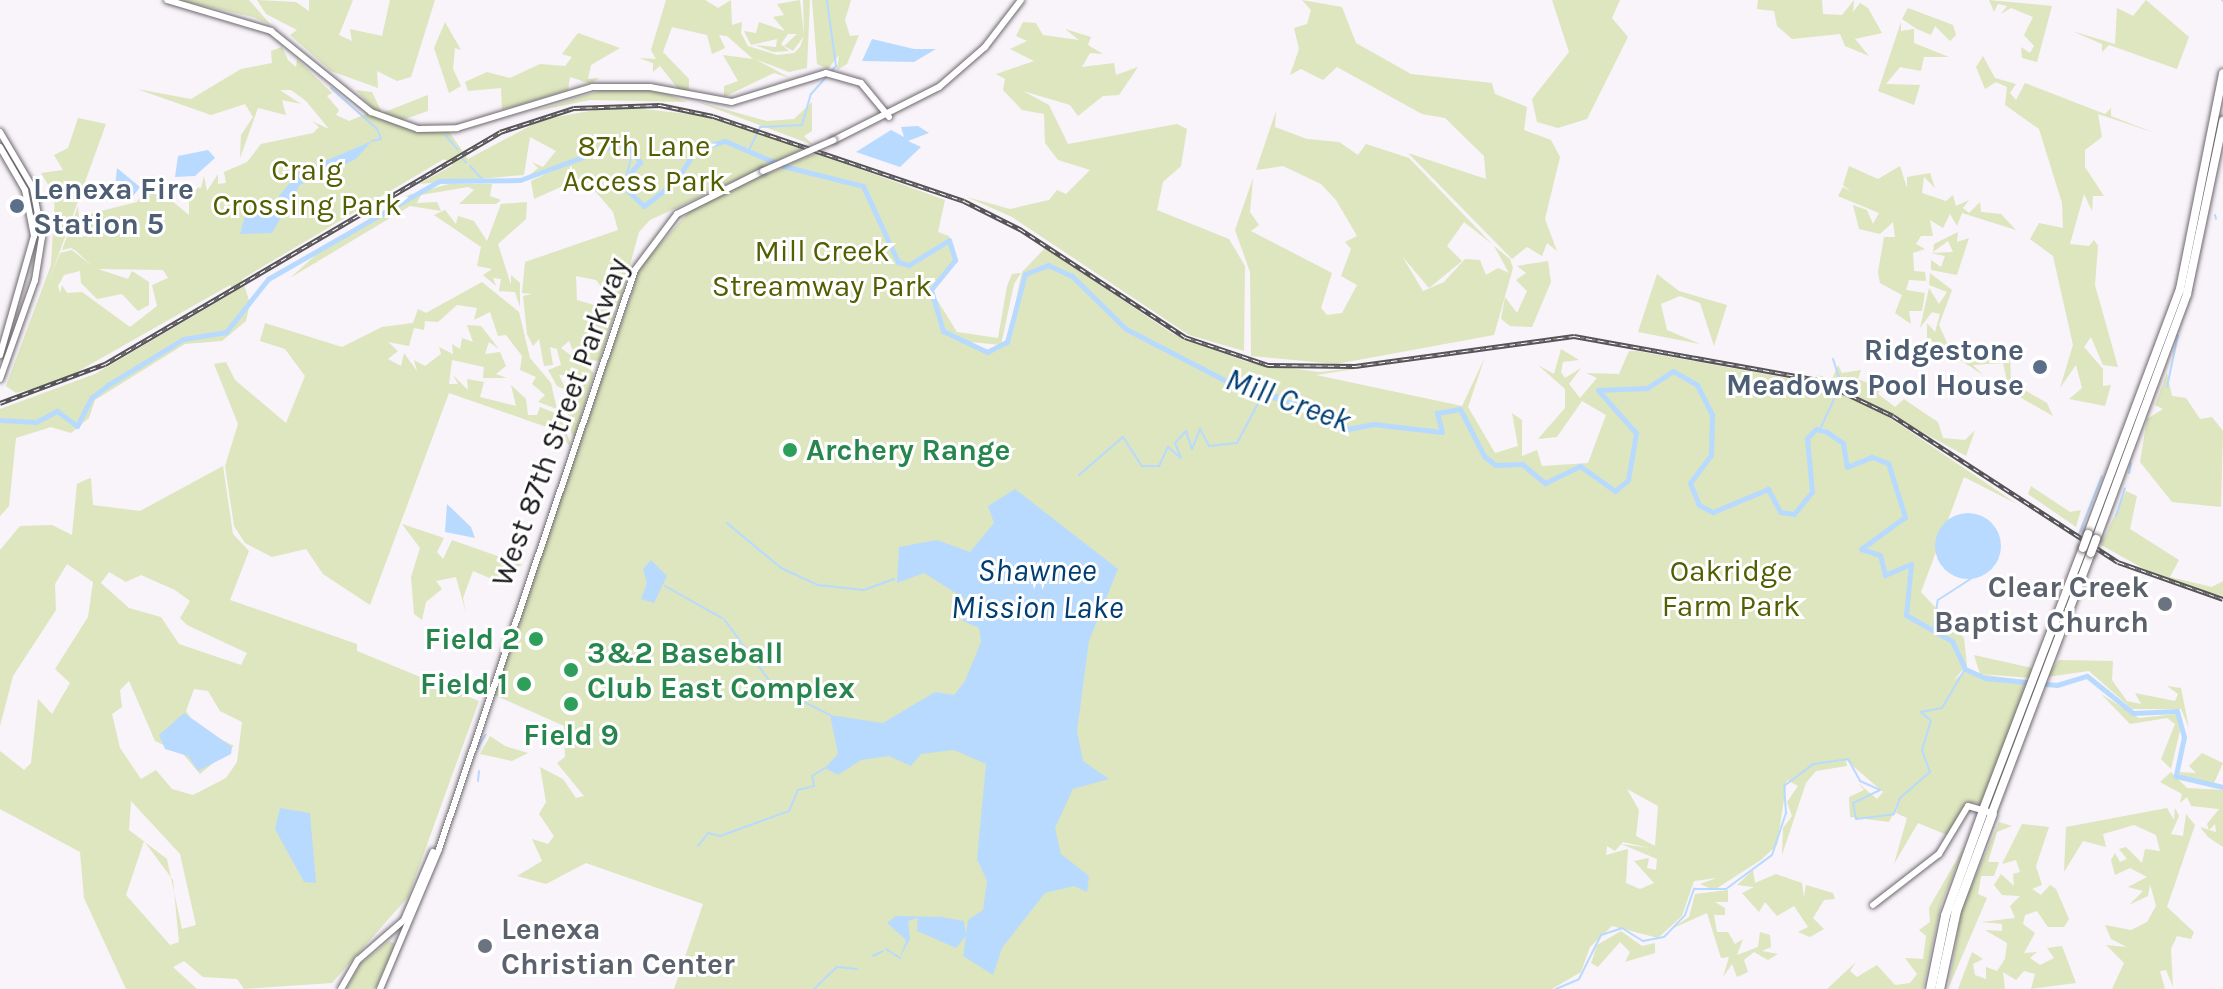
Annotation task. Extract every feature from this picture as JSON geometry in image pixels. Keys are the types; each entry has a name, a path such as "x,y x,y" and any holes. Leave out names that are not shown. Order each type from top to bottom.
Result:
{"highway":[{"path":"2202,210 2223,73"},
{"path":"1930,989 1945,915 2087,550 2170,320 2202,210 2223,121"},
{"path":"1939,989 1956,910 1988,811"}],"main road":[{"path":"167,0 271,31 371,112 418,129 457,128 593,87 636,85 739,102 819,73 836,73 870,89 889,117"},
{"name":"West 87th Street Parkway","path":"380,989 450,812 635,270 677,214 739,181 889,117 961,70 1021,0"},
{"path":"0,132 33,188 40,262 0,379"},
{"path":"0,147 27,194 32,260 0,355"},
{"path":"27,194 33,188"},
{"path":"1873,905 1939,854 1966,808 1988,811"},
{"name":"West 87th Street Parkway","path":"341,989 358,960 404,920 450,812"}],"green space":[{"path":"178,0 249,0 271,25 253,17"},
{"path":"257,0 296,2 309,11 309,0 353,0 339,35 352,41 350,29 382,36 390,0 435,0 411,77 397,81 377,71 378,88 331,71 290,35 297,30 266,14"},
{"path":"666,0 705,0 718,8 731,0 732,25 742,22 741,33 748,46 777,55 794,53 804,36 793,51 784,46 797,34 788,34 781,44 789,51 773,52 755,45 776,47 777,39 751,45 744,31 756,33 759,22 785,31 773,17 784,15 777,4 800,0 804,35 803,0 810,0 807,68 789,72 755,59 790,78 774,73 724,97 724,86 738,81 723,55 753,59 727,36 719,35 725,48 712,54 707,35 672,27 663,52 689,79 689,92 679,90 660,66 653,72 653,63 639,58 656,59 651,50"},
{"path":"812,0 851,0 845,20 850,36 859,35 847,64 837,70 839,55 828,69 817,64"},
{"path":"1302,0 1342,7 1356,43 1411,74 1492,83 1495,94 1527,107 1524,130 1551,140 1560,157 1545,219 1557,251 1547,243 1542,256 1527,247 1512,259 1408,153 1486,179 1484,156 1445,118 1422,114 1337,67 1323,80 1301,69 1290,75 1299,49 1294,28 1307,24 1311,10"},
{"path":"1552,0 1620,0 1612,18 1628,37 1587,119 1558,128 1537,122 1532,99 1569,52"},
{"path":"1758,0 1822,0 1823,14 1842,15 1854,0 1853,12 1860,3 1868,8 1882,33 1855,39 1869,56 1845,46 1840,34 1792,39 1777,26 1774,11 1757,9"},
{"path":"1989,0 2052,6 2037,62 2022,58 2021,47 2030,53 2034,46 2024,35 2033,17 2011,8 2001,14 2007,6 1998,4 1994,12"},
{"path":"2146,0 2189,37 2177,69 2109,45 2102,52 2102,44 2072,31 2115,44 2117,8 2133,16"},
{"path":"1908,8 1953,25 1956,35 1950,41 1935,26 1931,35 1917,29 1902,19"},
{"path":"445,22 461,50 455,48 453,69 461,86 449,93 434,48"},
{"path":"1023,22 1036,23 1043,35 1079,40 1065,29 1091,37 1088,45 1103,54 1090,53 1082,67 1114,63 1116,75 1138,67 1119,95 1103,96 1078,116 1070,105 1023,91 1049,105 1068,144 1177,124 1187,129 1181,166 1163,182 1157,210 1229,239 1245,266 1244,351 1189,335 1012,217 967,197 1010,209 1049,200 1057,190 1066,194 1090,170 1058,160 1045,143 1044,114 1022,110 1003,90 1005,79 996,74 1034,61 1010,49 1027,41 1016,36"},
{"path":"1901,22 1901,31 1914,29 1914,43 1949,57 1924,57 1921,71 1900,67 1886,84 1920,85 1914,105 1878,91"},
{"path":"578,33 620,48 591,65 588,79 599,78 591,84 570,77 568,90 502,110 501,88 468,91 465,82 487,72 510,78 540,64 565,66 572,57 562,54"},
{"path":"282,47 288,60 296,67 297,59 332,93 327,96 339,110 336,115 349,121 371,112 398,125 448,130 468,159 541,120 616,106 706,116 803,149 650,220 639,232 618,309 596,280 576,276 577,300 594,305 601,296 616,311 599,361 576,358 569,341 561,348 594,373 574,440 567,420 576,422 566,413 574,375 559,375 566,390 557,386 548,370 561,365 557,349 550,347 553,365 544,366 539,339 533,346 527,334 523,296 532,294 522,293 525,262 618,230 613,212 583,177 534,199 531,181 573,161 530,175 538,168 532,162 543,167 556,151 530,137 524,175 419,184 453,165 444,159 242,279 250,303 246,321 222,341 185,344 95,400 89,418 71,433 51,427 16,438 9,506 0,516 0,409 95,374 234,292 230,285 61,381 16,393 6,386 51,265 55,196 41,173 63,170 54,155 68,148 78,118 106,124 48,284 60,253 72,250 92,266 71,248 62,250 78,206 81,237 88,235 85,215 137,202 150,183 189,215 189,187 201,188 204,176 207,191 218,174 218,184 226,183 224,172 247,162 261,144 313,133 319,127 312,121 329,129 306,101 291,90 280,90 301,104 282,100 286,115 258,108 240,158 241,135 253,117 245,104 211,115 137,89 191,99 241,69 272,63 271,51","holes":["98,269 163,270 168,278 152,285 157,306 130,327 82,292 67,293 62,285 60,293 58,286 64,275 80,271 81,283 97,299 122,294 138,311 149,305 149,282 132,271 128,279"]},
{"path":"1983,56 1995,78 2016,84 2010,93 2016,100 2025,83 2105,114 2111,108 2111,116 2155,133 2098,114 2102,137 2085,150 2085,167 2104,196 2093,196 2092,211 2084,194 2070,244 2089,246 2094,240 2098,246 2095,285 2118,367 2103,365 2091,337 2084,347 2103,369 2103,386 2111,385 2105,406 2069,399 2082,388 2076,365 2060,388 2073,345 2053,256 2030,239 2039,223 2063,228 2062,203 2039,129 2005,105 2007,87 1996,82 1985,89 1976,67"},
{"path":"605,89 657,90 687,102 590,100 532,112"},
{"path":"356,90 372,92 382,113 428,95 428,111 399,121 375,111"},
{"path":"695,101 767,121 794,119 812,102 812,131 804,136 813,145"},
{"path":"1276,111 1275,127 1307,139 1339,142 1358,155 1366,144 1409,158 1492,244 1464,222 1447,246 1462,261 1429,288 1402,256 1423,291 1444,282 1465,259 1480,260 1486,275 1498,268 1509,273 1494,246 1510,259 1513,268 1494,335 1336,364 1251,356 1250,272 1235,230 1253,178 1250,212 1259,225 1251,231 1332,273 1321,308 1327,315 1342,313 1357,285 1341,276 1351,249 1345,242 1357,236 1336,200 1321,184 1283,166 1256,170"},
{"path":"816,153 945,200 938,232 949,236 955,260 931,290 957,332 998,338 1007,286 1012,274 1021,273 1014,284 1001,345 960,341 987,352 997,351 1007,342 1022,272 1045,248 1173,334 1247,362 1319,372 1375,366 1316,375 1462,406 1485,357 1468,407 1495,453 1518,446 1512,413 1522,420 1522,456 1537,450 1542,466 1588,463 1606,415 1582,401 1557,437 1538,439 1565,408 1565,389 1538,365 1554,374 1561,349 1579,360 1563,362 1561,372 1565,378 1581,368 1569,384 1580,398 1597,378 1586,373 1619,374 1629,351 1825,385 1884,414 2017,504 1964,477 1921,592 1964,638 1967,665 1953,681 1964,672 2030,681 1983,803 1969,803 1952,837 1918,823 1894,864 1907,818 1896,813 1898,805 1889,822 1850,817 1849,797 1864,790 1858,783 1877,799 1883,792 1846,760 1847,766 1816,771 1806,783 1782,855 1783,828 1792,816 1787,802 1798,786 1787,780 1777,845 1761,860 1714,890 1700,884 1717,878 1694,881 1682,916 1658,938 1612,926 1590,947 1581,972 1552,989 674,989 703,904 586,863 546,884 517,876 542,861 532,839 548,844 554,836 539,814 546,802 540,767 563,779 576,798 584,796 557,763 565,757 564,726 492,694 641,266 694,206","holes":["1627,789 1658,806 1655,846 1636,836 1639,810","1621,844 1657,859 1656,870 1647,868 1649,858 1634,861 1654,883 1640,889 1626,883 1628,849 1606,855 1607,846 1615,851"]},
{"path":"1849,166 1878,179 1900,166 1907,188 1907,177 1930,173 1935,188 1924,177 1922,193 1946,201 1953,195 1956,206 1969,200 1963,208 1969,213 1980,202 1981,212 2001,214 2016,230 1962,213 1957,226 1950,214 1943,228 1930,220 1933,236 1921,236 1916,244 1925,249 1913,253 1914,271 1925,272 1926,281 1909,280 1906,290 1925,293 1922,311 1909,311 1911,324 1895,313 1902,295 1880,283 1878,272 1884,237 1895,237 1893,222 1880,234 1859,229 1853,205 1867,210 1873,224 1879,213 1838,196 1843,187 1851,192 1843,185"},
{"path":"449,184 492,184 490,196 501,200 496,204 459,204 474,190 468,187 421,195 417,203 437,202 441,211 410,206 290,278 328,244 409,195"},
{"path":"527,202 526,219 498,244 511,285 511,275 520,283 520,307 515,292 499,291 501,279 493,278 496,286 483,275 492,269 477,266 481,247 434,215 445,210 456,224 458,216 474,221 487,241 501,204"},
{"path":"1958,232 1957,242 1969,238 1957,275 1931,270 1931,260 1941,267 1945,256 1931,253 1953,252 1948,241 1933,252 1934,244"},
{"path":"1548,261 1551,282 1532,327 1510,326 1501,319 1505,297 1517,313 1527,291 1516,280 1526,273 1517,266"},
{"path":"1930,273 1952,290 1939,325 1948,345 1974,361 2010,357 2011,382 2047,403 2053,416 1997,384 2007,381 2003,363 1973,365 1983,375 1927,338 1927,323 1935,332 1940,314 1932,312 1920,328 1929,288 1939,304 1947,292 1929,285"},
{"path":"1657,274 1679,291 1727,305 1714,346 1700,303 1680,296 1661,304 1667,330 1700,344 1638,332"},
{"path":"482,282 519,312 530,358 551,383 557,409 538,402 545,395 532,384 536,377 520,370 522,356 506,335 498,336 490,312 474,320 477,308 457,305 438,322 425,321 424,330 414,328 409,346 388,342 398,351 388,359 401,366 404,353 417,371 414,360 425,366 441,354 439,347 453,354 452,344 460,349 462,338 473,342 467,325 481,326 499,349 489,342 485,354 500,352 506,366 496,374 507,378 483,378 484,367 452,360 449,384 458,384 453,375 468,390 467,379 484,382 480,397 516,406 511,385 526,399 528,415 537,415 540,407 560,415 572,448 555,430 449,393 370,605 323,574 306,549 272,557 245,543 234,526 225,466 238,424 214,364 226,362 235,380 286,423 305,376 285,349 260,341 265,323 342,347 382,327 413,323 418,309 426,313"},
{"path":"1838,365 1842,373 1861,370 1858,379 1881,388 1878,394 1895,407 1904,399 1938,422 1943,438 1965,440 1975,430 1966,456 1817,375 1832,379"},
{"path":"2167,373 2172,396 2186,398 2200,419 2212,417 2223,431 2221,507 2172,502 2140,462 2147,419 2163,409 2155,405"},
{"path":"223,466 233,534 249,551 230,600 357,644 357,651 479,701 408,897 332,983 244,989 237,979 203,977 184,961 173,967 197,989 126,989 84,898 80,852 0,809 0,751 24,770 31,763 38,699 52,714 70,683 55,669 88,617 93,582 67,564 55,584 56,610 13,676 0,726 0,550 20,526 52,525 72,535 77,484 91,478 93,505 140,511","holes":["109,572 126,582 141,575 175,590 190,601 180,618 187,625 247,653 241,665 179,644 161,617 129,608 101,583","129,681 155,741 183,754 200,774 234,746 197,727 186,711 194,689 208,691 220,711 242,722 237,762 226,778 193,795 172,789 156,770 141,779 120,748 112,714 122,707 120,690","131,801 180,854 196,925 182,929 174,893 179,942 170,945 126,895 144,841 129,830"]},
{"path":"2031,486 2070,512 2081,510 2076,527 2028,494"},
{"path":"2126,491 2137,496 2130,529 2179,560 2170,577 2212,587 2223,581 2223,596 2164,580 2101,545"},
{"path":"402,524 444,538 437,552 443,559 452,540 523,565 506,569 509,576 499,582 473,571 463,598 466,613 456,577 436,581 442,589 426,602 422,620 414,614 411,577 420,548"},
{"path":"1974,655 2032,668 2031,678 1980,674"},
{"path":"2059,660 2113,661 2112,680 2127,701 2141,704 2135,693 2175,701 2178,694 2167,686 2181,688 2189,728 2181,709 2132,709 2089,671 2046,677"},
{"path":"2101,694 2139,718 2177,714 2182,722 2171,769 2161,759 2175,724 2167,718 2130,724"},
{"path":"490,736 505,746 528,753 512,761 480,754"},
{"path":"2202,753 2223,763 2214,783 2185,780 2178,772 2196,773 2189,766"},
{"path":"2171,772 2187,788 2223,790 2223,847 2200,827 2209,830 2207,824 2219,809 2191,806 2187,797 2180,803 2182,794 2160,782"},
{"path":"2167,808 2174,820 2175,808 2179,816 2171,834 2183,836 2186,814 2195,825 2167,907 2194,932 2191,939 2177,936 2171,949 2173,987 2166,970 2160,971 2165,989 2112,989 2124,963 2106,945 2127,947 2111,939 2105,925 2131,930 2147,922 2156,906 2150,884 2148,896 2129,905 2143,891 2128,887 2147,877 2130,868 2115,875 2111,860 2115,853 2120,862 2127,859 2119,849 2126,847 2142,863 2145,849 2160,851 2156,835 2134,825 2103,834 2106,847 2083,841 2064,872 2066,827"},
{"path":"1999,822 2012,826 1997,832 1988,862 1999,862 1994,876 1981,876 1978,894 1987,898 1948,989 1962,908"},
{"path":"2022,824 2049,827 2036,866 2042,885 2032,889 2041,895 2050,885 2056,889 2069,919 2064,927 2048,927 2037,911 2025,915 2023,924 2035,933 2024,953 2037,952 2030,958 2040,965 2054,958 2047,948 2062,946 2076,983 2031,989 2035,974 2024,971 2016,980 2003,972 2005,989 1958,989 1972,952 1983,959 1973,964 1975,975 1986,979 1986,967 1997,971 2005,959 2007,943 1985,930 2002,931 2002,924 1981,922 2015,918 2010,906 2020,896 2002,895 1994,885 2001,874 2014,886 2013,874 2020,872 2016,860 2002,864"},
{"path":"145,842 167,859 171,877"},
{"path":"1965,845 1941,905 1923,989 1827,989 1856,962 1850,971 1857,977 1877,965 1895,985 1910,983 1917,974 1905,958 1923,959 1926,936 1919,930 1930,922 1929,908"},
{"path":"1753,870 1755,883 1776,874 1802,883 1804,897 1806,885 1833,893 1835,899 1824,900 1813,918 1824,929 1810,937 1798,932 1808,927 1794,906 1777,916 1765,902 1759,912 1742,893 1754,887 1737,885"},
{"path":"1728,890 1728,902 1715,902 1725,908 1725,915 1714,915 1717,932 1728,932 1735,944 1743,939 1737,955 1758,947 1760,932 1770,935 1771,947 1762,951 1778,954 1768,960 1754,952 1744,960 1748,972 1737,977 1732,964 1723,977 1729,957 1721,958 1707,913 1669,930 1689,917 1695,894"},
{"path":"1621,931 1642,946 1655,943 1655,953 1625,962 1630,952 1620,942 1598,967 1591,963 1597,945"},
{"path":"389,941 395,944 375,989 346,989 360,964"}],"water":[{"path":"872,39 914,49 936,49 914,62 862,61"},
{"path":"918,126 929,133 908,141 921,147 900,167 856,152 891,130 904,137 901,127"},
{"path":"372,141 356,159 300,185 272,233 240,234 245,215 274,202 299,172"},
{"path":"208,150 215,158 195,176 175,177 178,156"},
{"path":"117,168 140,187 130,200 114,197"},
{"name":"Shawnee Mission Lake","path":"1015,489 1118,569 1089,641 1077,731 1083,761 1109,779 1073,789 1055,828 1061,854 1089,876 1087,892 1074,886 1045,893 1002,948 993,975 963,956 966,936 956,948 917,931 918,918 908,921 910,939 900,958 906,940 887,923 896,916 941,917 964,921 966,934 968,920 983,910 987,881 977,859 986,764 954,750 921,754 911,766 889,756 861,760 838,775 825,768 838,754 830,715 883,723 935,692 954,695 965,681 981,642 979,628 963,621 965,599 924,573 897,583 899,547 937,540 970,552 994,523 988,506"},
{"path":"447,504 471,527 475,538 445,532"},
{"path":"1962,513 1974,513 1986,518 1996,528 2001,546 1999,559 1986,574 1974,579 1962,579 1950,574 1940,564 1935,552 1935,540 1940,528 1950,518"},
{"path":"651,560 667,576 654,603 641,599 647,583 643,569"},
{"path":"184,713 232,747 231,754 198,771 188,756 165,749 159,735"},
{"path":"280,808 310,813 316,883 304,882 275,829"}],"waterway":[{"path":"748,152 760,127 802,125 811,94 836,66 827,0"},
{"path":"331,88 377,129"},
{"path":"372,141 381,139 378,131"},
{"path":"446,136 458,150"},
{"name":"Mill Creek","path":"0,420 36,422 57,411 77,426 91,398 108,385 183,339 226,332 268,279 439,181 520,180 624,142 640,162 621,184 644,206 676,181 695,150 725,141 783,166 863,186 898,262 909,265 949,240 955,260 931,290 943,331 987,352 1007,342 1025,274 1048,265 1072,276 1126,329 1238,387 1334,415 1348,429 1373,424 1442,432 1437,413 1460,409 1484,456 1495,465 1522,464 1545,483 1580,466 1615,491 1628,480 1636,433 1598,390 1647,388 1673,371 1697,385 1712,415 1711,455 1690,483 1699,505 1713,512 1768,489 1780,512 1794,514 1812,492 1807,438 1816,429 1827,432 1843,443 1847,467 1872,457 1888,463 1905,517 1861,549 1880,555 1885,575 1911,564 1906,615 1952,641 1965,669 1985,678 2057,685 2087,676 2133,713 2177,711 2184,737 2176,776 2223,787"},
{"name":"Mill Creek","path":"627,173 634,149"},
{"path":"462,158 466,163"},
{"path":"470,166 484,181"},
{"path":"2215,215 2216,219"},
{"path":"2167,387 2178,335"},
{"path":"1833,359 1841,384"},
{"path":"1820,429 1838,391"},
{"path":"1079,475 1123,437 1142,466 1159,466 1168,447 1181,458 1175,443 1186,431 1192,449 1200,429 1209,446 1237,443 1262,396 1278,395"},
{"path":"2129,473 2131,463"},
{"path":"2079,534 2102,476"},
{"path":"2116,516 2125,488"},
{"path":"727,523 781,568 818,585 864,590 894,579"},
{"path":"1933,630 1938,600 1972,578"},
{"path":"665,586 722,618"},
{"path":"724,619 774,687 830,715"},
{"path":"1556,989 1579,979 1601,935 1622,928 1643,941 1664,937 1685,915 1694,889 1726,889 1772,855 1786,813 1784,786 1813,764 1848,759 1860,781 1880,790 1853,803 1856,819 1894,814 1900,798 1930,772 1922,750 1931,721 1921,712 1942,708 1965,669"},
{"path":"477,749 486,734"},
{"path":"698,846 708,833 720,836 789,811 798,790 814,786 812,776 825,768"},
{"path":"478,781 479,771"},
{"path":"886,949 900,958"},
{"path":"873,956 883,951"},
{"path":"814,989 837,967 857,969"}],"railway":[{"path":"0,403 105,364 500,132 574,108 660,105 713,116 964,201 1020,229 1185,337 1268,365 1355,366 1574,336 1818,380 1893,416 2118,562 2223,599"}],"place":[{"name":"Lenexa Fire Station 5","path":"17,206"},
{"name":"Ridgestone Meadows Pool House","path":"2040,367"},
{"name":"Archery Range","path":"790,450"},
{"name":"Clear Creek Baptist Church","path":"2165,604"},
{"name":"Field 2","path":"536,639"},
{"name":"3&2 Baseball Club East Complex","path":"571,670"},
{"name":"Field 1","path":"524,684"},
{"name":"Field 9","path":"571,704"},
{"name":"Lenexa Christian Center","path":"485,946"}],"park label":[{"name":"87th Lane Access Park","path":"644,163"},
{"name":"Craig Crossing Park","path":"307,187"},
{"name":"Mill Creek Streamway Park","path":"822,268"},
{"name":"Oakridge Farm Park","path":"1731,588"}]}
